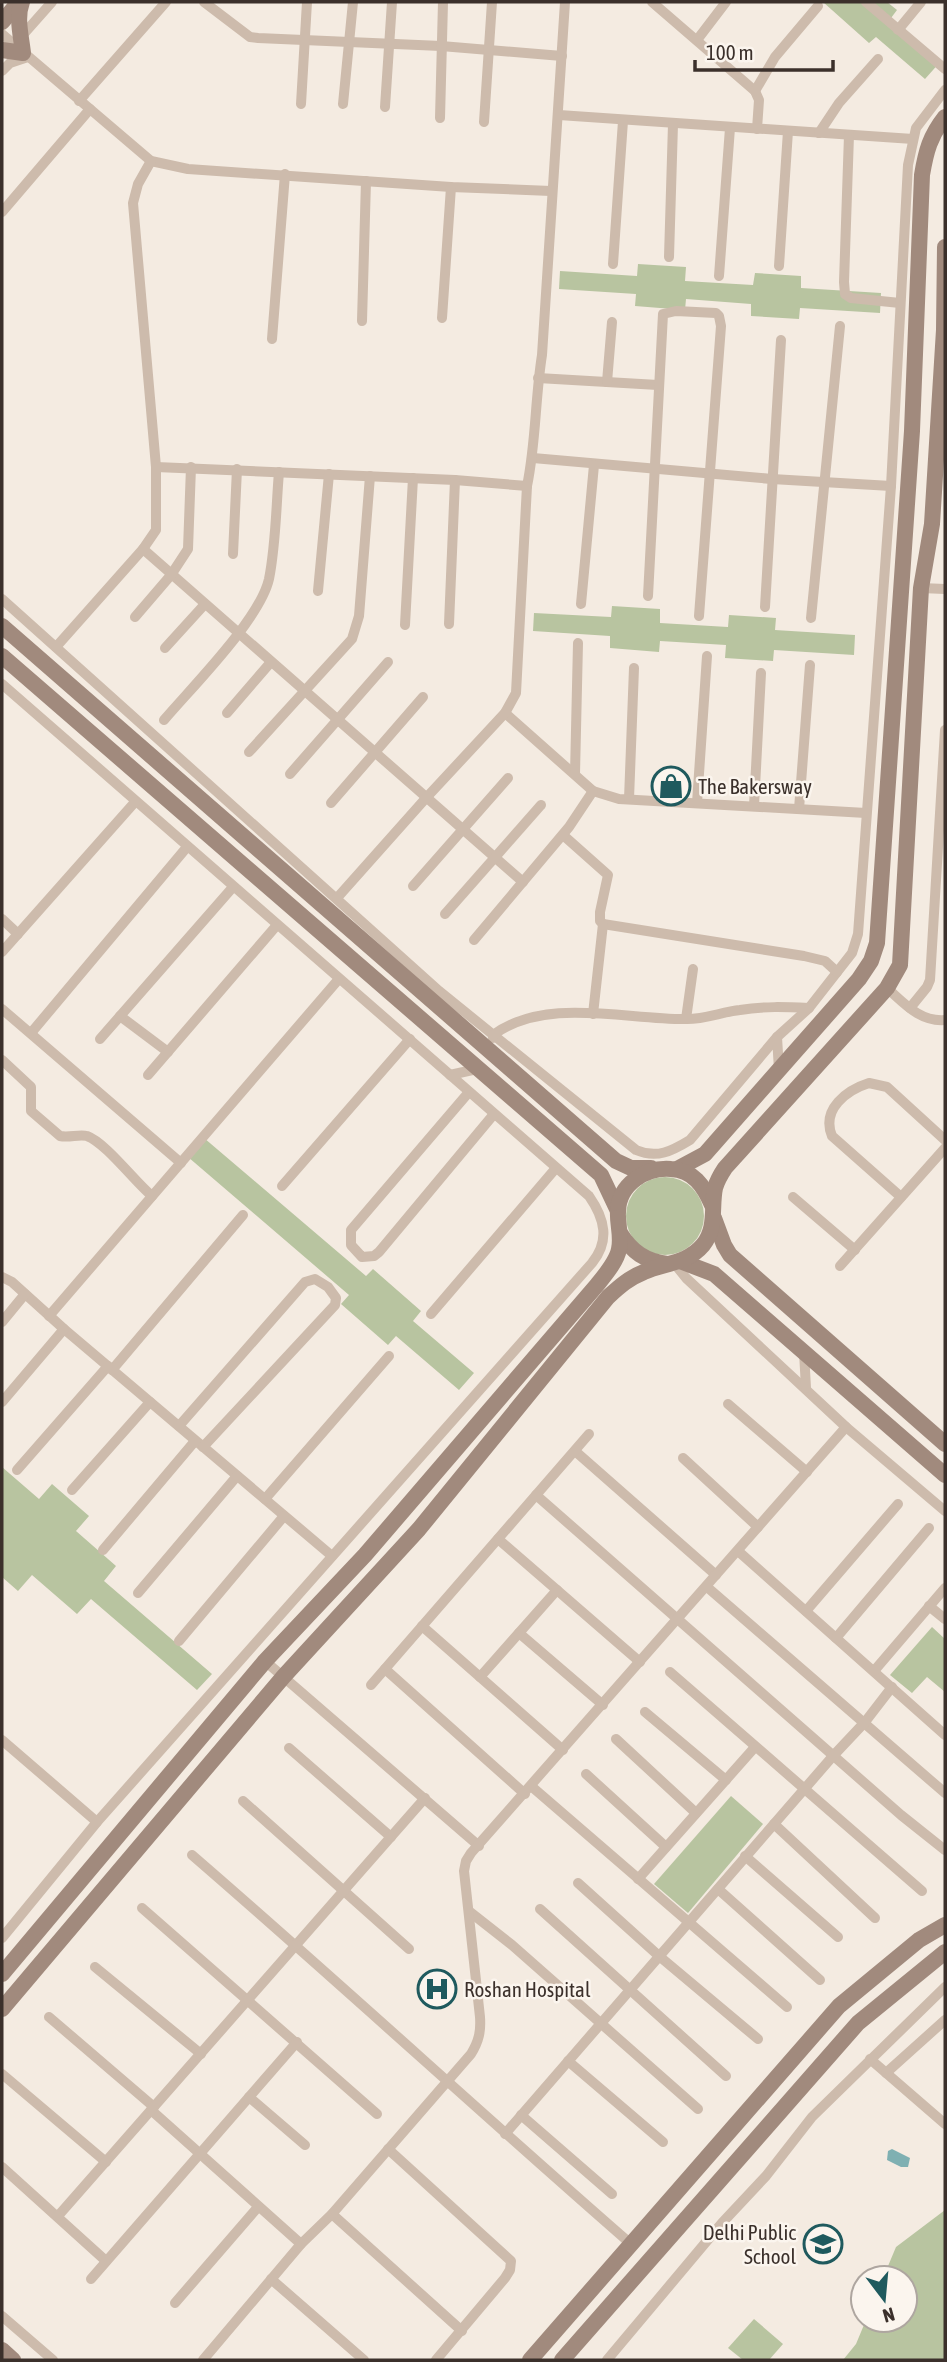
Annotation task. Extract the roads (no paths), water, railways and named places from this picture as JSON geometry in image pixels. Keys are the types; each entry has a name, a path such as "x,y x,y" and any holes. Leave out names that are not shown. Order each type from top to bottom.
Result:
{"street":[{"path":"2,22 21,2"},
{"path":"21,2 19,11 24,49"},
{"path":"2,71 24,49 52,2"},
{"path":"79,101 166,2"},
{"path":"204,2 250,37 441,46 562,56"},
{"path":"301,104 307,2"},
{"path":"343,104 353,2"},
{"path":"386,107 392,2"},
{"path":"440,118 443,2"},
{"path":"484,122 492,2"},
{"path":"337,898 505,713 516,693 527,486 533,458 542,355 565,2"},
{"path":"652,2 755,91 759,100 757,129"},
{"path":"697,40 726,2"},
{"path":"866,2 945,69"},
{"path":"898,30 921,2"},
{"path":"755,91 775,57 818,6"},
{"path":"2,34 24,49 79,101 151,161 188,169 551,191"},
{"path":"2,50 24,49"},
{"path":"818,133 839,103 878,59"},
{"path":"2,599 439,991 630,1145 647,1154 673,1150 690,1140 777,1037 809,1008 852,953 858,934 891,486 908,165 913,139 921,118 945,90"},
{"path":"2,212 90,109"},
{"path":"559,115 913,139"},
{"path":"677,1169 705,1154 859,979 871,961 877,943 912,430 922,176 930,136 945,117"},
{"path":"613,264 623,121"},
{"path":"669,257 673,124"},
{"path":"719,276 730,128"},
{"path":"779,266 788,131"},
{"path":"849,135 845,294 852,298 900,303"},
{"path":"56,647 143,549 156,530 156,467 133,203 138,184 151,161"},
{"path":"272,339 285,174"},
{"path":"362,321 366,181"},
{"path":"442,318 451,187"},
{"path":"2,2009 284,1676 419,1529 608,1297 625,1281 692,1255 703,1245 711,1231 716,1184 725,1168 897,975 900,965 921,588 932,524 943,494 945,464 937,439 945,330 945,247"},
{"path":"648,596 663,314 676,310 716,313 721,326 699,616"},
{"path":"607,382 612,322"},
{"path":"811,618 840,326"},
{"path":"765,607 781,340"},
{"path":"538,378 658,385"},
{"path":"533,458 772,479 891,486"},
{"path":"581,604 593,465"},
{"path":"156,467 455,480 527,486"},
{"path":"135,617 172,575 188,549 191,467"},
{"path":"233,554 237,470"},
{"path":"164,720 260,603 269,580 279,472"},
{"path":"318,592 329,474"},
{"path":"249,752 352,639 359,616 370,476"},
{"path":"405,625 413,478"},
{"path":"449,624 455,480"},
{"path":"143,549 523,882"},
{"path":"921,588 945,589"},
{"path":"165,648 205,604"},
{"path":"2,626 616,1161 631,1168 677,1169 693,1176 705,1189 730,1255 945,1444"},
{"path":"575,774 578,643"},
{"path":"2,656 601,1175 618,1210 621,1233 619,1251 597,1285 365,1555 265,1661 2,1974"},
{"path":"697,803 707,656"},
{"path":"228,713 271,662"},
{"path":"290,774 388,662"},
{"path":"799,809 810,665"},
{"path":"629,799 634,668"},
{"path":"754,806 761,673"},
{"path":"2,684 338,980 410,1039 589,1196 596,1205 604,1233 603,1250 97,1822 2,1938"},
{"path":"331,803 423,697"},
{"path":"505,713 593,791 629,799 866,813"},
{"path":"910,1008 930,980 945,730"},
{"path":"413,886 508,778"},
{"path":"474,940 563,835 593,791"},
{"path":"2,952 135,802"},
{"path":"445,914 541,805"},
{"path":"563,835 608,875 600,912 600,921 603,923 593,1014"},
{"path":"31,1033 187,847"},
{"path":"100,1039 233,887"},
{"path":"2,919 18,934"},
{"path":"603,923 804,956 825,961 837,972"},
{"path":"148,1076 277,925"},
{"path":"686,1019 693,969"},
{"path":"49,1316 338,980"},
{"path":"887,988 926,1019 945,1020"},
{"path":"493,1035 508,1024 523,1019 567,1014 686,1019 764,1007 809,1008"},
{"path":"2,1009 181,1163"},
{"path":"120,1016 168,1052"},
{"path":"493,1035 497,1057"},
{"path":"777,1037 779,1070"},
{"path":"282,1186 410,1039"},
{"path":"2,1060 31,1087 30,1108 34,1114 60,1136 88,1137 110,1152 134,1181 152,1196"},
{"path":"450,1075 477,1069"},
{"path":"901,1197 832,1136 830,1124 840,1098 869,1083 887,1087 945,1140"},
{"path":"469,1092 351,1230 351,1245 362,1257 374,1256 379,1252 494,1114"},
{"path":"840,1266 945,1148"},
{"path":"431,1314 556,1168"},
{"path":"618,1210 622,1195 631,1182 645,1172 660,1168"},
{"path":"793,1197 855,1250"},
{"path":"17,1470 243,1215"},
{"path":"621,1233 628,1246 640,1256 714,1275 945,1475"},
{"path":"674,1263 686,1278 846,1427 945,1511"},
{"path":"2,1277 12,1282 332,1556"},
{"path":"103,1550 199,1444 335,1306 336,1298 328,1287 315,1279 305,1282 179,1426"},
{"path":"2,1322 25,1294"},
{"path":"2,1402 64,1329"},
{"path":"514,1351 530,1363"},
{"path":"804,1352 806,1388"},
{"path":"265,1499 390,1356"},
{"path":"72,1490 150,1402"},
{"path":"728,1404 807,1472"},
{"path":"203,2360 301,2244 331,2214 471,2054 481,2032 464,1871 471,1853 846,1427"},
{"path":"371,1685 589,1434"},
{"path":"575,1451 716,1575"},
{"path":"683,1458 758,1527"},
{"path":"138,1593 237,1476"},
{"path":"536,1495 833,1756 945,1850"},
{"path":"806,1611 898,1504"},
{"path":"179,1642 284,1516"},
{"path":"836,1638 929,1528"},
{"path":"498,1539 640,1662"},
{"path":"738,1550 945,1735"},
{"path":"707,1587 945,1793"},
{"path":"874,1671 945,1588"},
{"path":"480,1677 557,1590"},
{"path":"929,1606 945,1619"},
{"path":"422,1626 563,1750"},
{"path":"519,1633 603,1705"},
{"path":"265,1661 479,1846"},
{"path":"385,1669 787,2007"},
{"path":"670,1672 922,1891"},
{"path":"505,2134 892,1687"},
{"path":"645,1712 726,1780"},
{"path":"616,1739 696,1813"},
{"path":"2,1740 97,1822"},
{"path":"638,1879 755,1747"},
{"path":"289,1748 391,1837"},
{"path":"586,1774 624,1805 666,1847"},
{"path":"58,2216 425,1798"},
{"path":"243,1801 409,1949"},
{"path":"774,1824 875,1918"},
{"path":"191,1854 631,2244"},
{"path":"746,1856 838,1937"},
{"path":"578,1883 659,1956 758,2039"},
{"path":"718,1889 820,1980"},
{"path":"142,1908 377,2114"},
{"path":"540,1909 726,2076"},
{"path":"470,1912 512,1945 698,2109"},
{"path":"530,2360 839,2006 919,1940 945,1925"},
{"path":"562,2360 858,2023 945,1952"},
{"path":"95,1967 201,2053"},
{"path":"942,1990 945,2004"},
{"path":"607,2360 722,2223 766,2176 812,2117 942,1990"},
{"path":"50,2017 301,2244"},
{"path":"886,2073 945,2020"},
{"path":"91,2278 297,2042"},
{"path":"870,2059 945,2124"},
{"path":"568,2061 663,2143"},
{"path":"2,2074 106,2162"},
{"path":"249,2097 305,2145"},
{"path":"521,2115 612,2194"},
{"path":"388,2148 511,2261 505,2278 436,2360"},
{"path":"2,2168 106,2261"},
{"path":"175,2303 257,2207"},
{"path":"331,2214 462,2331"},
{"path":"271,2279 364,2360"},
{"path":"2,2316 47,2358"},
{"path":"2,2350 13,2360"}],"water":[{"path":"892,2149 910,2158 908,2167 901,2167 887,2160 888,2151"}],"place":[{"name":"The Bakersway","path":"671,786"},
{"name":"Roshan Hospital","path":"437,1989"},
{"name":"Delhi Public School","path":"823,2244"}]}
